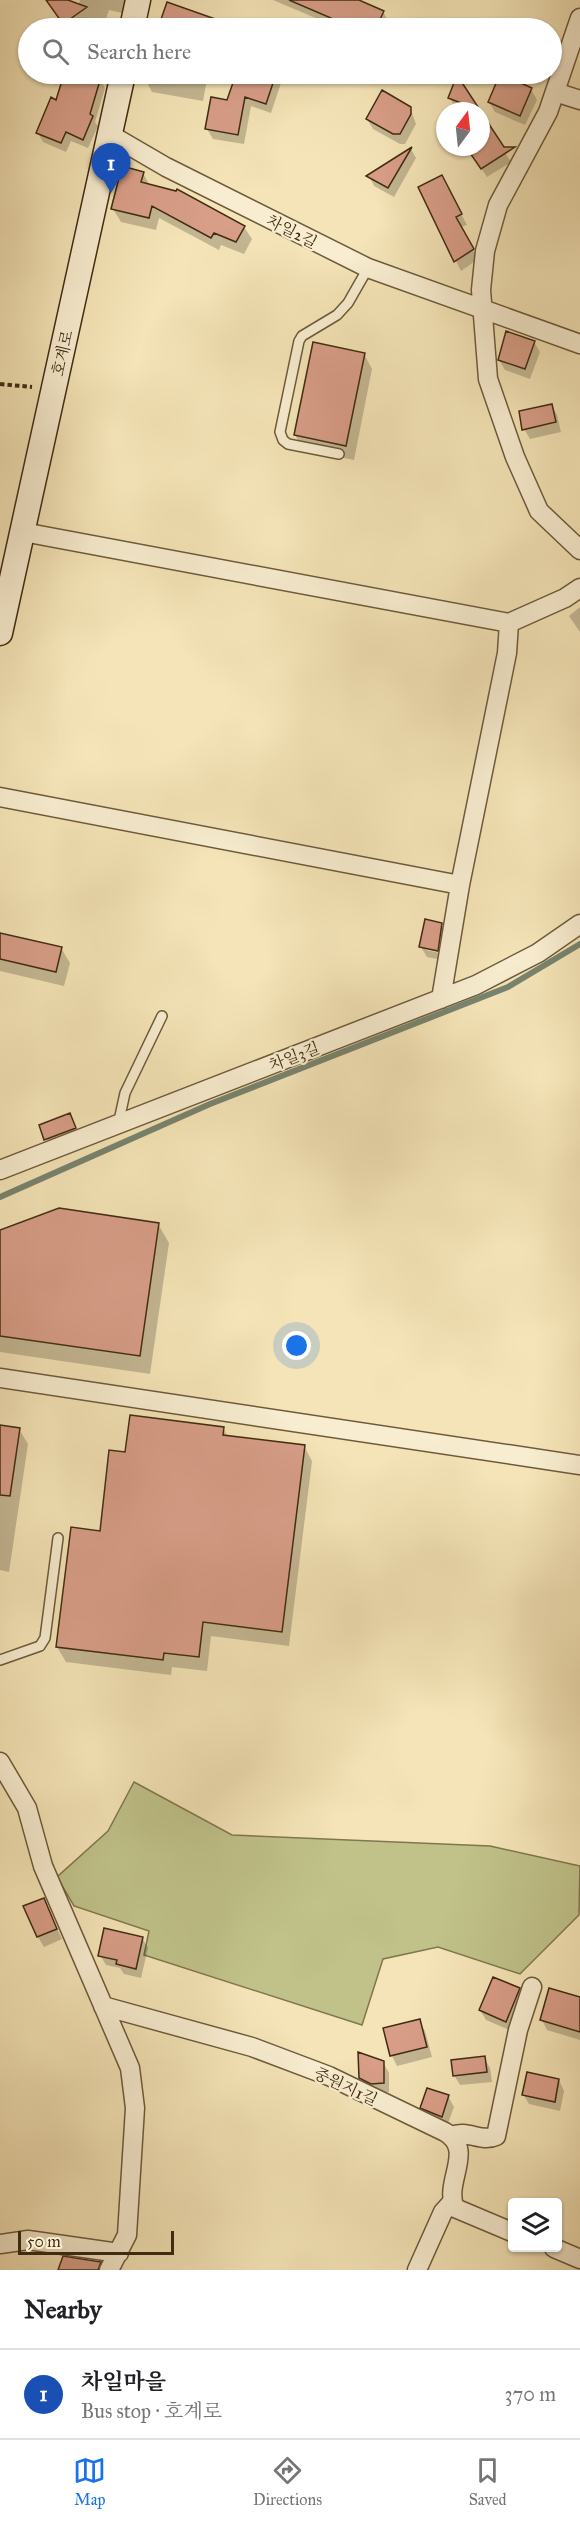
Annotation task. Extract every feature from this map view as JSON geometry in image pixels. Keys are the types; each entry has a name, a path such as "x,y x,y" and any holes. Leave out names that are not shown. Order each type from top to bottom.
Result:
{"street":[{"path":"134,18 138,0"},
{"path":"562,71 580,18"},
{"name":"호계로","path":"0,633 121,84"},
{"path":"558,84 542,126 498,205 485,251 481,290 488,379 515,457 539,511 580,550"},
{"path":"555,92 580,100"},
{"name":"차일2길","path":"111,135 166,167 368,268 580,344"},
{"path":"23,532 509,623 565,598 580,588"},
{"path":"441,999 460,885 507,653 509,623"},
{"path":"0,797 460,885"},
{"name":"차일3길","path":"0,1170 505,972 580,924"},
{"path":"0,1378 580,1465"},
{"path":"0,1762 27,1808 43,1866 60,1900 121,2044 134,2091 127,2235 109,2270"},
{"path":"417,2270 443,2212 452,2202 460,2148 452,2136 463,2133 491,2138 498,2131 513,2050 532,1987"},
{"name":"중원지1길","path":"103,2006 188,2027 263,2051 329,2076 452,2136"},
{"path":"452,2202 460,2212 508,2230"},
{"path":"0,2244 28,2240 119,2253"},
{"path":"562,2251 580,2259"}],"lane":[{"path":"339,454 288,444 283,440 280,432 299,341 302,336 337,315 348,303 368,268"},
{"path":"118,1125 125,1093 162,1016"},
{"path":"0,1660 40,1646 45,1638 58,1538"}],"path":[{"path":"0,384 54,389"}],"green space":[{"path":"134,1782 232,1835 490,1846 580,1866 579,1915 520,1974 438,1947 383,1959 362,2025 144,1955 149,1931 74,1906 57,1877 108,1831"}],"building":[{"path":"46,0 68,0 87,7 71,18 59,18"},
{"path":"289,0 359,0 384,11 381,18 331,18"},
{"path":"167,2 212,18 161,18"},
{"path":"61,84 99,84 90,114 93,116 83,140 66,132 61,143 36,133 51,97 56,100"},
{"path":"233,84 273,84 266,104 245,97 238,135 205,129 211,97 227,100"},
{"path":"453,84 463,84 475,102 459,102 448,98"},
{"path":"496,84 523,84 532,88 520,116 488,102"},
{"path":"382,90 411,107 411,114 400,134 393,134 366,119"},
{"path":"490,126 504,147 515,147 481,169 472,156 490,156"},
{"path":"412,147 388,188 366,176"},
{"path":"122,166 144,172 141,182 176,191 177,189 245,226 236,242 214,233 211,238 152,206 149,218 111,209"},
{"path":"442,175 462,214 456,217 474,249 454,262 418,187"},
{"path":"506,331 535,341 525,369 498,360"},
{"path":"313,342 365,353 346,446 294,435"},
{"path":"552,404 556,422 522,430 519,411"},
{"path":"425,919 442,923 438,951 419,947"},
{"path":"0,933 62,947 56,972 0,959"},
{"path":"70,1113 76,1128 44,1140 39,1125"},
{"path":"59,1208 159,1223 140,1356 0,1336 0,1230"},
{"path":"130,1415 224,1427 223,1435 305,1445 282,1632 203,1622 199,1657 164,1653 163,1660 56,1647 71,1527 100,1531 109,1450 125,1452"},
{"path":"0,1425 20,1428 10,1496 0,1495"},
{"path":"44,1898 57,1929 37,1937 23,1906"},
{"path":"104,1928 143,1937 136,1969 116,1964 117,1960 98,1956"},
{"path":"493,1977 520,1988 506,2022 479,2010"},
{"path":"549,1988 580,1997 580,2032 540,2020"},
{"path":"420,2019 427,2047 390,2056 383,2028"},
{"path":"358,2052 384,2061 384,2083 371,2084 359,2078"},
{"path":"485,2056 487,2072 453,2076 451,2060"},
{"path":"527,2072 559,2079 555,2102 522,2095"},
{"path":"427,2088 449,2095 442,2117 420,2108"},
{"path":"63,2256 101,2262 98,2270 58,2270"}],"waterway":[{"path":"0,1197 210,1104 508,987 580,944"}],"place":[{"name":"차일마을","path":"111,193"}]}
